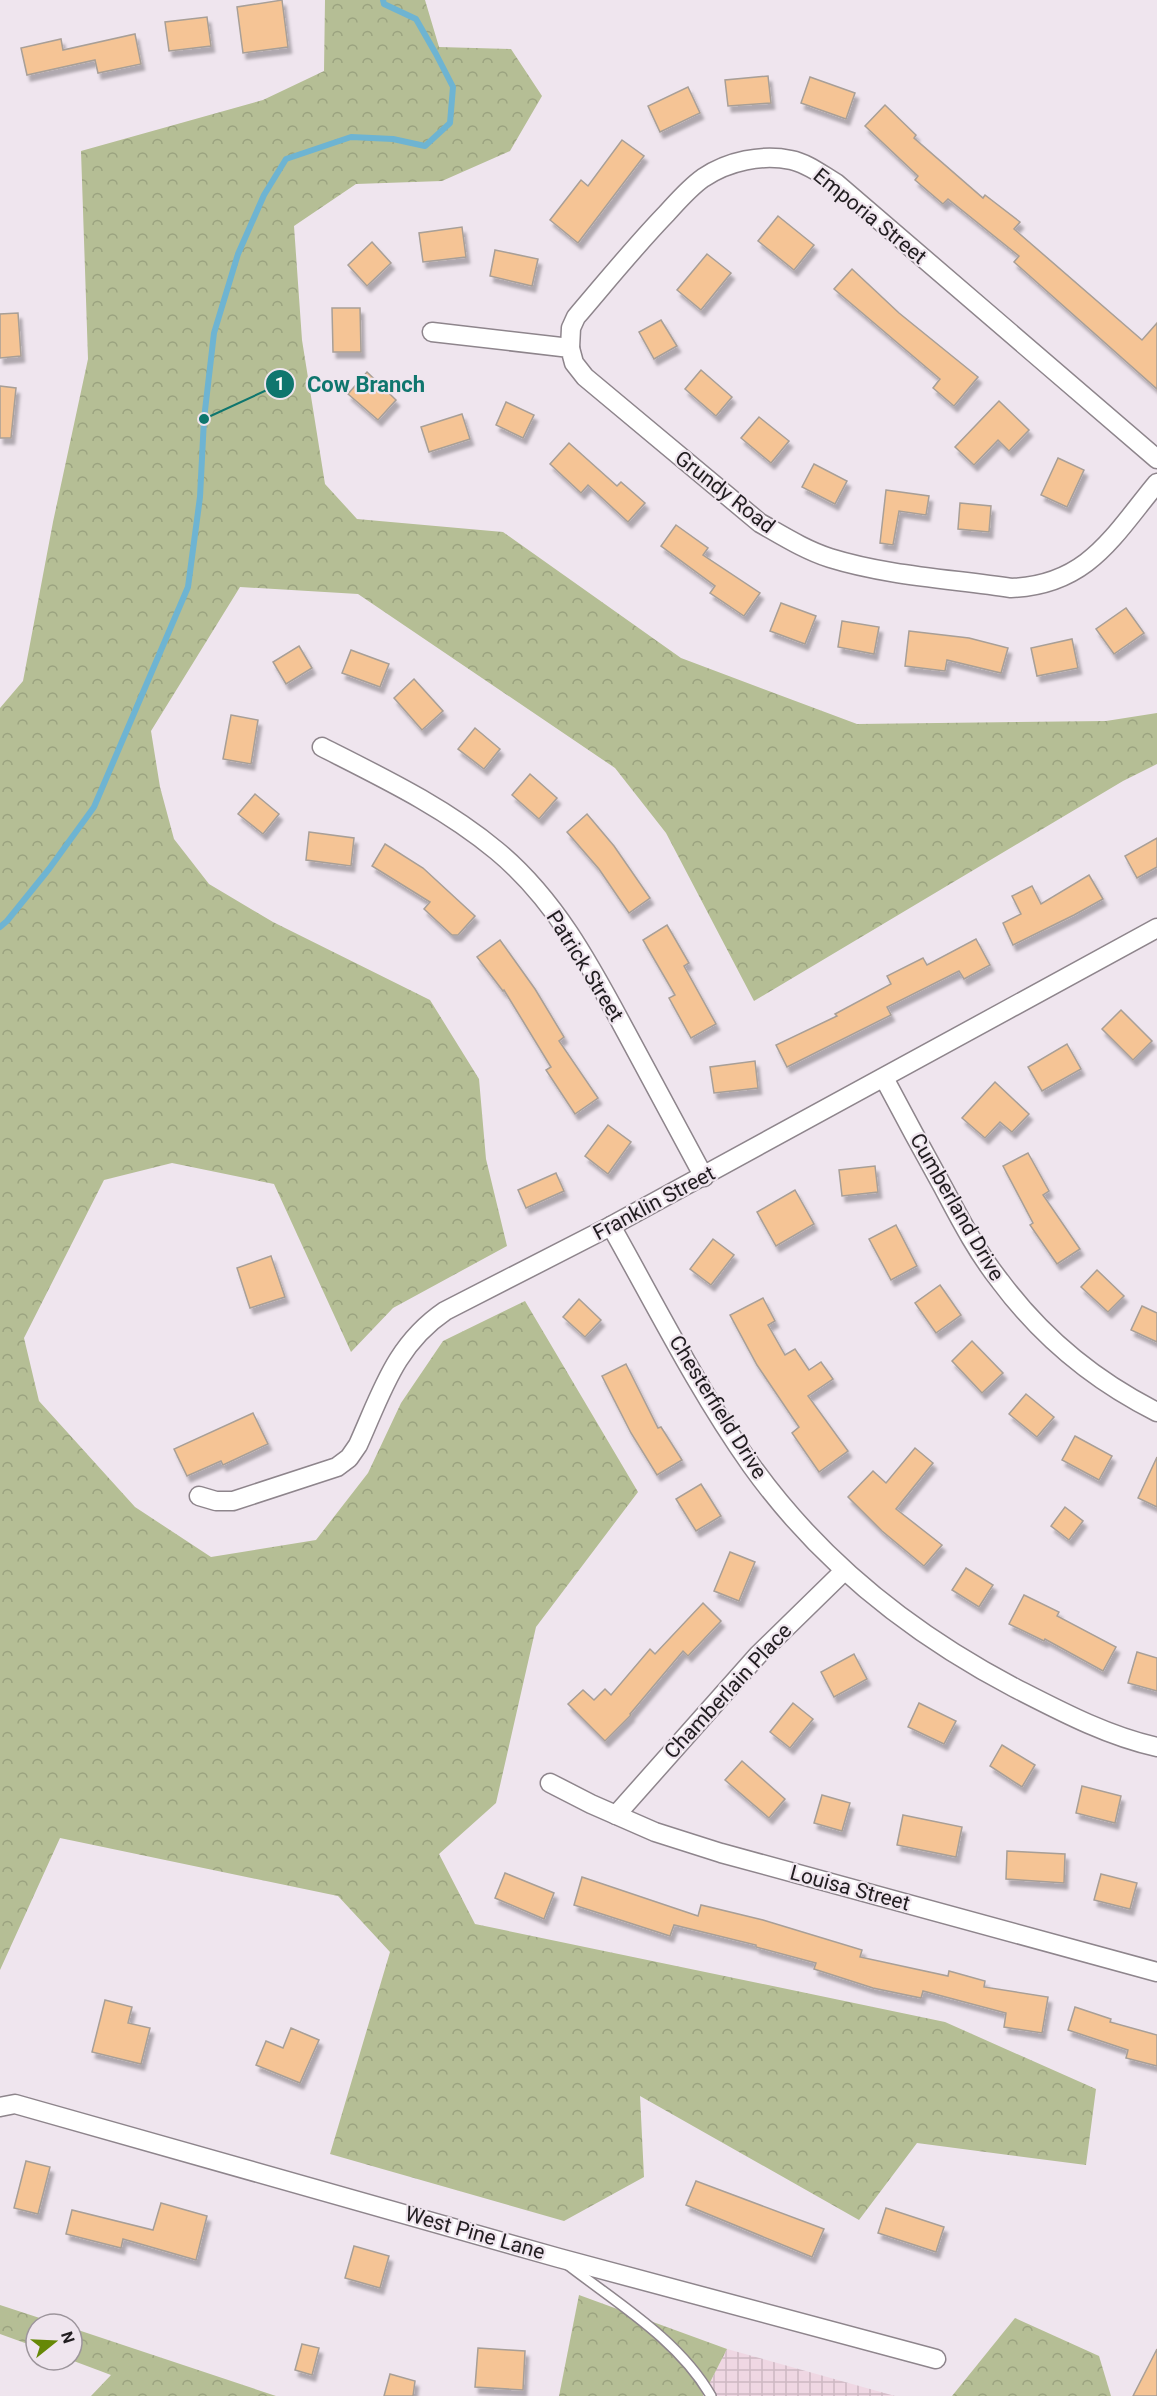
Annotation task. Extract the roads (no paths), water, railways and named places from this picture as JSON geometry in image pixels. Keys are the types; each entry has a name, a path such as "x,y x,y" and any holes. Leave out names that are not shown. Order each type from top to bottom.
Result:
{"street":[{"name":"Emporia Street","path":"570,348 571,328 576,317 654,226 689,190 724,167 746,160 769,158 792,160 836,183 1157,459"},
{"path":"432,332 570,348"},
{"name":"Grundy Road","path":"570,348 574,363 585,377 760,523 793,543 828,557 866,567 1011,588 1053,582 1075,572 1090,561 1157,483"},
{"name":"Patrick Street","path":"322,747 426,800 499,853 525,878 555,912 581,950 704,1176"},
{"name":"Franklin Street","path":"199,1496 216,1501 233,1501 337,1467 349,1458 358,1444 396,1360 411,1339 429,1322 1156,932"},
{"name":"Cumberland Drive","path":"884,1078 972,1242 999,1281 1030,1317 1064,1350 1101,1379 1157,1412"},
{"name":"Chesterfield Drive","path":"611,1226 718,1415 746,1457 789,1514 844,1571 932,1639 989,1674 1058,1710 1104,1730 1157,1747"},
{"name":"Chamberlain Place","path":"616,1815 758,1655 844,1571"},
{"name":"Louisa Street","path":"550,1783 655,1832 721,1853 1157,1972"},
{"name":"West Pine Lane","path":"8,2105 559,2258 936,2359"}],"lane":[{"path":"559,2258 659,2336 686,2362 711,2396"}],"waterway":[{"path":"0,927 49,869 94,807 188,587 200,497 204,419 214,333 238,254 264,195 286,159 351,137 393,139 425,146 450,123 453,87 436,54 416,19 384,4 383,0"}],"place":[{"name":"Cow Branch","path":"204,419"}]}
